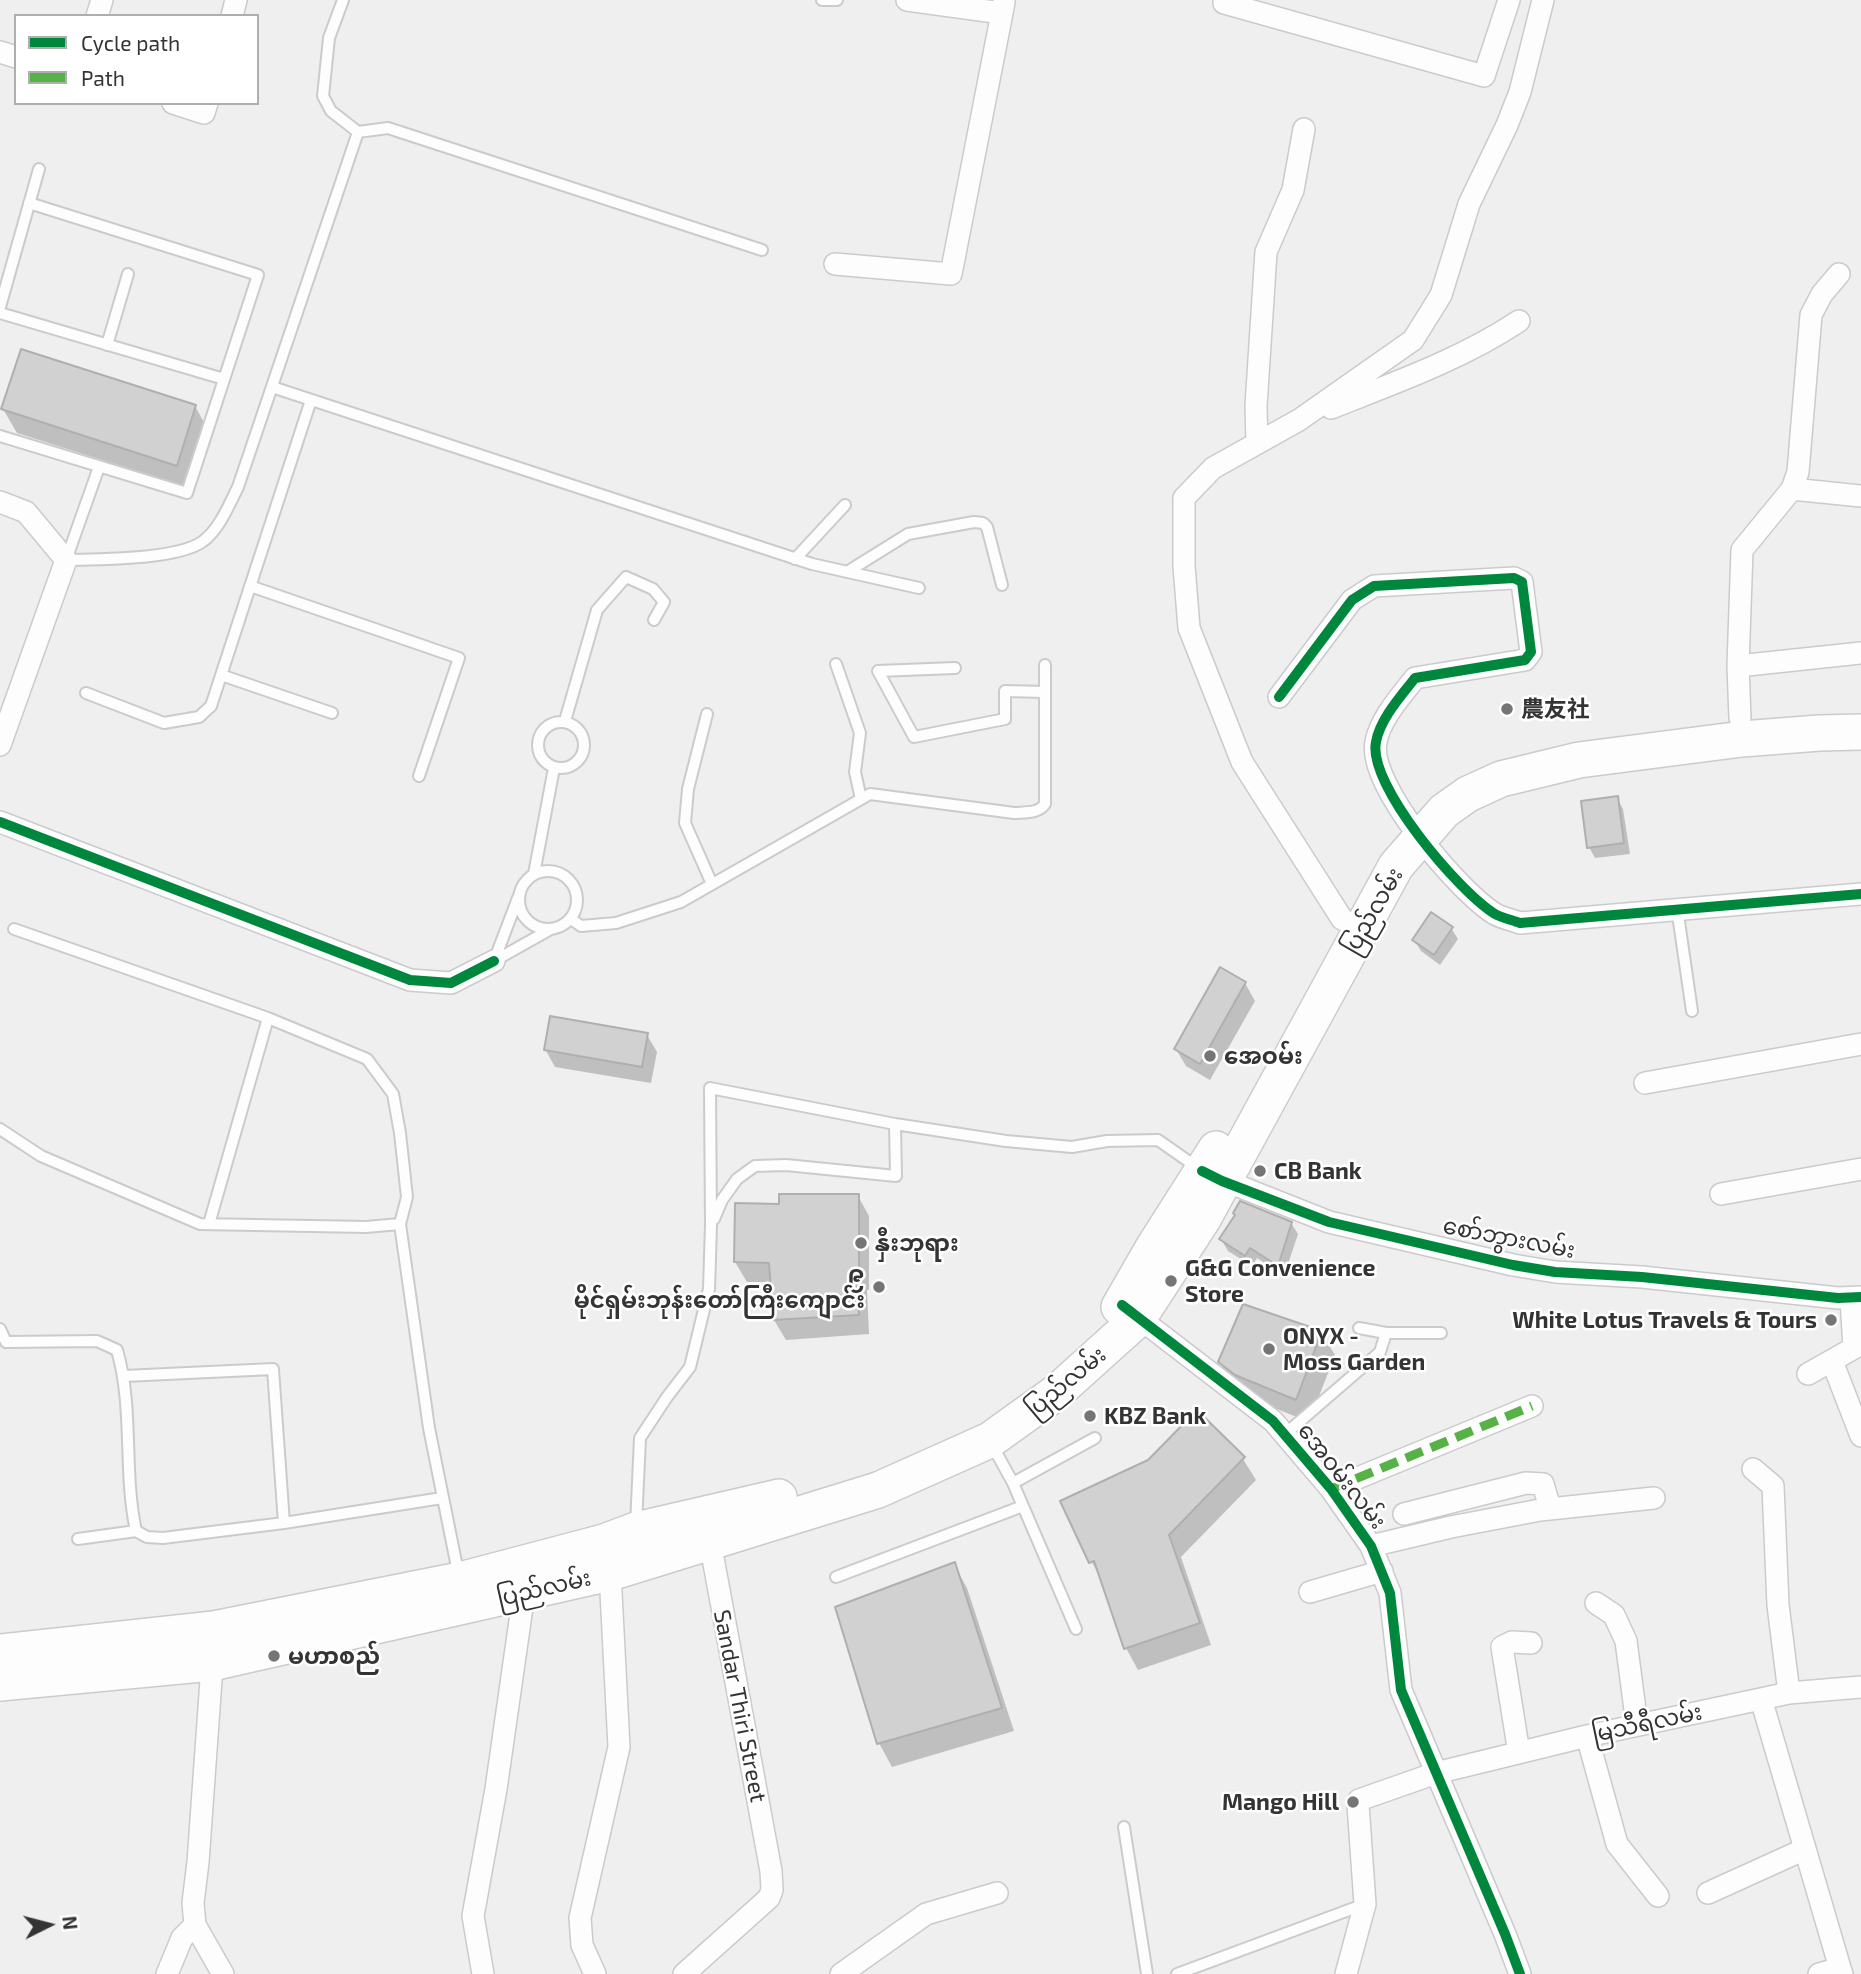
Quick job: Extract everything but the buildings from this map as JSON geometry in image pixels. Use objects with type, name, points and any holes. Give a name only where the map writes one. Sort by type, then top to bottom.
[{"type":"highway","name":"ပြည်လမ်း","points":[[1413,829],[1430,794],[1458,775],[1494,758],[1575,739],[1740,718],[1861,710]]},
{"type":"highway","name":"ပြည်လမ်း","points":[[0,1652],[213,1646],[460,1580],[610,1573],[878,1490],[990,1440],[1058,1392],[1130,1312],[1153,1248],[1212,1176],[1235,1119],[1351,924],[1379,854],[1468,794],[1502,779],[1579,760],[1742,739],[1861,732]]},
{"type":"highway","name":"ပြည်လမ်း","points":[[0,1684],[213,1646],[522,1578],[636,1530],[777,1497],[870,1470],[980,1422],[1130,1312]]},
{"type":"street","points":[[835,264],[951,274],[1003,6],[908,0]]},
{"type":"street","points":[[1224,3],[1484,76],[1509,0]]},
{"type":"street","points":[[1351,924],[1242,762],[1189,628],[1184,566],[1184,498],[1213,467],[1299,419],[1413,340],[1441,295],[1469,204],[1520,92],[1543,0]]},
{"type":"street","points":[[179,105],[204,113],[206,105]]},
{"type":"street","points":[[1257,443],[1256,406],[1266,252],[1293,190],[1304,129]]},
{"type":"street","points":[[1740,718],[1738,666],[1742,550],[1792,489],[1798,472],[1811,315],[1822,294],[1839,274]]},
{"type":"street","points":[[1299,419],[1403,380],[1499,334],[1519,321]]},
{"type":"street","points":[[1792,489],[1861,496]]},
{"type":"street","points":[[0,502],[26,512],[66,560],[0,745]]},
{"type":"street","points":[[1279,697],[1352,600],[1374,586],[1514,578],[1522,582],[1531,652],[1525,660],[1415,678],[1392,708],[1376,742],[1377,766],[1413,829],[1460,884],[1496,914],[1520,923],[1861,894]]},
{"type":"street","points":[[1738,666],[1861,653]]},
{"type":"street","points":[[0,822],[410,980],[451,983],[494,961]]},
{"type":"street","points":[[1644,1083],[1861,1044]]},
{"type":"street","points":[[1721,1194],[1861,1169]]},
{"type":"street","name":"စော်ဘွားလမ်း","points":[[1212,1176],[1329,1222],[1513,1265],[1555,1272],[1642,1277],[1856,1298]]},
{"type":"street","points":[[1808,1374],[1854,1348],[1856,1298]]},
{"type":"street","name":"အေဝမ်းလမ်း","points":[[1130,1312],[1273,1421],[1331,1489],[1371,1546],[1390,1593],[1401,1690],[1520,1974]]},
{"type":"street","points":[[1832,1361],[1861,1436]]},
{"type":"street","points":[[1331,1489],[1532,1406]]},
{"type":"street","points":[[1753,1469],[1773,1486],[1779,1605],[1789,1693]]},
{"type":"street","points":[[1404,1514],[1526,1483],[1543,1484],[1550,1508]]},
{"type":"street","points":[[1371,1546],[1550,1508],[1654,1498]]},
{"type":"street","name":"Sandar Thiri Street","points":[[684,1974],[769,1898],[772,1890],[771,1871],[710,1542]]},
{"type":"street","points":[[1310,1592],[1382,1571]]},
{"type":"street","points":[[594,1974],[582,1945],[580,1918],[619,1746],[610,1573]]},
{"type":"street","points":[[483,1974],[473,1916],[496,1789],[522,1578]]},
{"type":"street","points":[[1596,1603],[1614,1615],[1626,1642],[1637,1725]]},
{"type":"street","points":[[1519,1753],[1502,1647],[1512,1642],[1531,1643]]},
{"type":"street","points":[[213,1646],[193,1903],[195,1924],[223,1974]]},
{"type":"street","name":"မြသီရီလမ်း","points":[[1365,1904],[1358,1802],[1436,1773],[1587,1736],[1789,1693],[1861,1687]]},
{"type":"street","points":[[1761,1699],[1841,1971],[1819,1974]]},
{"type":"street","points":[[1587,1736],[1616,1844],[1658,1896]]},
{"type":"street","points":[[1708,1893],[1805,1849]]},
{"type":"street","points":[[841,1974],[926,1914],[997,1893]]},
{"type":"street","points":[[1346,1974],[1365,1904]]},
{"type":"street","points":[[167,1974],[182,1938],[195,1924]]},
{"type":"lane","points":[[344,0],[329,37],[323,96],[331,111],[358,132],[388,128],[762,250]]},
{"type":"lane","points":[[822,0],[836,0]]},
{"type":"lane","points":[[99,467],[66,560],[153,555],[192,547],[205,540],[226,513],[238,487],[358,132]]},
{"type":"lane","points":[[0,307],[39,169]]},
{"type":"lane","points":[[0,436],[187,493],[258,275],[29,203]]},
{"type":"lane","points":[[107,345],[128,274]]},
{"type":"lane","points":[[0,313],[224,379]]},
{"type":"lane","points":[[272,387],[795,559],[919,588]]},
{"type":"lane","points":[[86,693],[164,723],[199,717],[211,706],[311,400]]},
{"type":"lane","points":[[795,559],[845,505]]},
{"type":"lane","points":[[847,572],[908,534],[974,522],[983,523],[986,527],[1002,585]]},
{"type":"lane","points":[[565,721],[597,610],[626,577],[653,589],[664,603],[654,620]]},
{"type":"lane","points":[[250,586],[459,658],[419,776]]},
{"type":"lane","points":[[836,664],[860,733],[855,772],[861,799]]},
{"type":"lane","points":[[571,919],[581,926],[617,923],[681,902],[870,794],[1014,813],[1034,812],[1043,808],[1045,665]]},
{"type":"lane","points":[[955,668],[878,671],[914,737],[1005,719],[1005,691],[1045,692]]},
{"type":"lane","points":[[221,675],[332,713]]},
{"type":"lane","points":[[707,714],[688,789],[685,823],[712,884]]},
{"type":"lane","points":[[565,721],[581,732],[584,751],[573,766],[554,768],[540,757],[537,740],[548,725],[565,721]]},
{"type":"lane","points":[[534,874],[554,768]]},
{"type":"lane","points":[[545,870],[567,877],[578,897],[571,919],[494,961],[526,881],[545,870]]},
{"type":"lane","points":[[520,892],[522,914],[530,923],[551,929]]},
{"type":"lane","points":[[1677,908],[1692,1011]]},
{"type":"lane","points":[[14,929],[268,1018],[367,1059],[393,1094],[407,1197],[400,1224],[429,1428],[460,1580]]},
{"type":"lane","points":[[209,1224],[268,1018]]},
{"type":"lane","points":[[636,1530],[640,1438],[690,1367],[709,1289],[710,1088],[895,1124],[1006,1142],[1072,1147],[1107,1141],[1158,1140],[1212,1176]]},
{"type":"lane","points":[[711,1225],[722,1200],[737,1179],[755,1166],[786,1164],[896,1176],[895,1124]]},
{"type":"lane","points":[[0,1129],[41,1156],[200,1224],[366,1227],[400,1224]]},
{"type":"lane","points":[[1359,1328],[1386,1333],[1441,1333]]},
{"type":"lane","points":[[0,1330],[6,1342],[97,1341],[117,1350],[124,1376],[130,1506],[136,1531]]},
{"type":"lane","points":[[1284,1435],[1380,1352],[1386,1333]]},
{"type":"lane","points":[[124,1376],[273,1369],[284,1523]]},
{"type":"lane","points":[[1013,1483],[1095,1438]]},
{"type":"lane","points":[[990,1440],[1013,1483],[1076,1629]]},
{"type":"lane","points":[[78,1539],[136,1531],[147,1537],[163,1538],[284,1523],[442,1498]]},
{"type":"lane","points":[[836,1577],[1023,1506]]},
{"type":"lane","points":[[1124,1827],[1147,1974]]},
{"type":"lane","points":[[1177,1974],[1365,1904]]},
{"type":"marked path","points":[[1331,1489],[1532,1406]]},
{"type":"cycle path","points":[[1279,697],[1352,600],[1374,586],[1514,578],[1522,582],[1531,652],[1525,660],[1415,678],[1386,716],[1376,742],[1377,761],[1400,809],[1439,861],[1479,902],[1495,914],[1520,923],[1861,894]]},
{"type":"cycle path","points":[[0,822],[410,980],[451,983],[494,961]]},
{"type":"cycle path","points":[[1202,1171],[1329,1222],[1513,1265],[1555,1272],[1642,1277],[1838,1298],[1861,1297]]},
{"type":"cycle path","points":[[1122,1305],[1273,1421],[1331,1489],[1371,1546],[1390,1593],[1401,1690],[1520,1974]]},
{"type":"place","name":"農友社","points":[[1507,709]]},
{"type":"place","name":"အေဝမ်း","points":[[1210,1056]]},
{"type":"place","name":"CB Bank","points":[[1260,1171]]},
{"type":"place","name":"နှီးဘုရား","points":[[861,1243]]},
{"type":"place","name":"G&G Convenience Store","points":[[1171,1281]]},
{"type":"place","name":"၉ မိုင်ရှမ်းဘုန်းတော်ကြီးကျောင်း","points":[[879,1287]]},
{"type":"place","name":"White Lotus Travels & Tours","points":[[1831,1320]]},
{"type":"place","name":"ONYX - Moss Garden","points":[[1269,1349]]},
{"type":"place","name":"KBZ Bank","points":[[1090,1416]]},
{"type":"place","name":"မဟာစည်","points":[[274,1656]]},
{"type":"place","name":"Mango Hill","points":[[1353,1802]]}]
